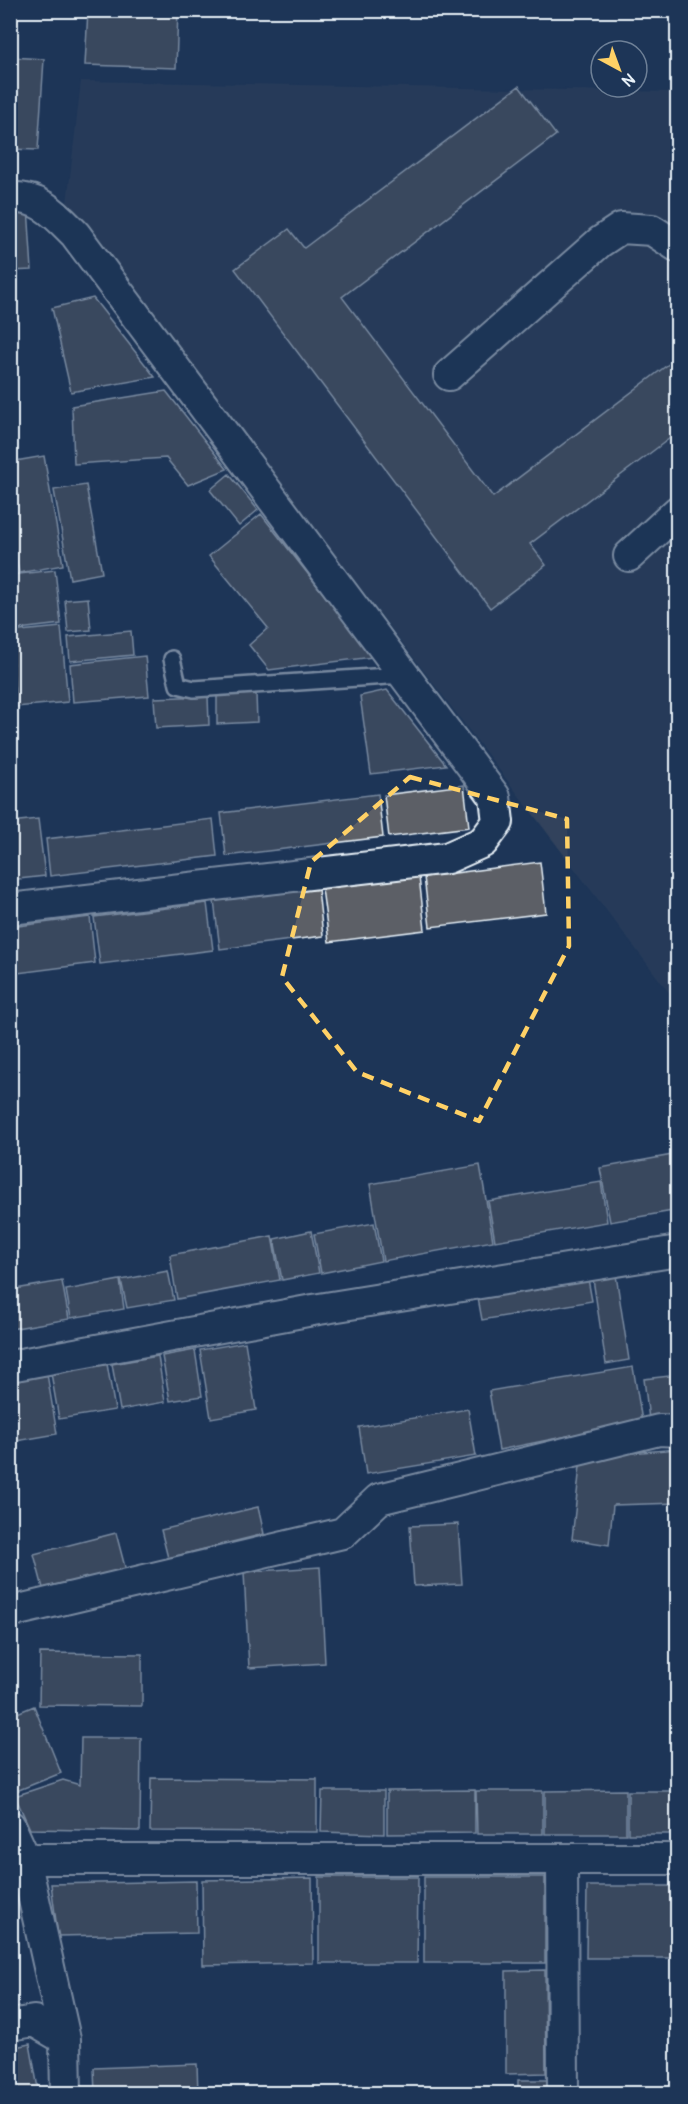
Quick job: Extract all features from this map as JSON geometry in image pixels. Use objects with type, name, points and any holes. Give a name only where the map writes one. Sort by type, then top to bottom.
[{"type":"street","points":[[10,198],[21,197],[48,208],[75,234],[495,797],[498,822],[483,842],[447,858],[10,909]]},
{"type":"street","points":[[448,375],[600,242],[621,228],[652,230],[678,247]]},
{"type":"street","points":[[629,556],[678,511]]},
{"type":"street","points":[[10,1366],[313,1310],[678,1251]]},
{"type":"street","points":[[10,1612],[343,1533],[379,1498],[659,1430],[678,1431]]},
{"type":"street","points":[[10,1826],[25,1859],[65,2039],[66,2094]]},
{"type":"street","points":[[25,1859],[678,1859]]},
{"type":"street","points":[[562,1859],[563,2094]]},
{"type":"street","points":[[10,2025],[34,2021],[65,2039]]},
{"type":"lane","points":[[172,659],[178,685],[194,688],[403,675]]},
{"type":"highlighted area","points":[[410,777],[567,819],[569,946],[479,1121],[357,1072],[282,977],[311,862]]},
{"type":"shaded area","points":[[81,81],[589,90],[589,99],[649,99],[649,91],[677,92],[677,1003],[67,203]]},
{"type":"building","points":[[88,10],[178,10],[176,68],[85,65]]},
{"type":"building","points":[[10,57],[44,59],[38,150],[10,149]]},
{"type":"building","points":[[519,86],[556,135],[342,297],[493,497],[678,357],[678,432],[530,544],[546,565],[490,608],[235,269],[289,229],[304,248]]},
{"type":"building","points":[[28,207],[32,270],[10,271],[10,208]]},
{"type":"building","points":[[93,298],[155,377],[71,392],[52,308]]},
{"type":"building","points":[[166,391],[227,469],[188,485],[166,458],[74,464],[72,406]]},
{"type":"building","points":[[44,456],[63,565],[19,573],[10,523],[10,462]]},
{"type":"building","points":[[229,474],[258,510],[239,526],[210,490]]},
{"type":"building","points":[[86,485],[102,573],[70,579],[54,490]]},
{"type":"building","points":[[261,514],[373,657],[269,670],[249,645],[268,628],[209,556]]},
{"type":"building","points":[[55,570],[61,624],[10,630],[10,575]]},
{"type":"building","points":[[88,598],[91,630],[68,632],[65,600]]},
{"type":"building","points":[[61,627],[68,702],[16,707],[10,632]]},
{"type":"building","points":[[131,631],[133,655],[70,661],[68,637]]},
{"type":"building","points":[[145,656],[149,696],[73,702],[70,664]]},
{"type":"building","points":[[387,690],[446,765],[371,774],[360,696]]},
{"type":"building","points":[[256,694],[257,722],[217,724],[217,695]]},
{"type":"building","points":[[208,696],[209,725],[156,728],[154,698]]},
{"type":"building","points":[[464,785],[469,827],[389,837],[384,795]]},
{"type":"building","points":[[378,794],[383,837],[226,856],[221,813]]},
{"type":"building","points":[[38,819],[45,876],[10,880],[10,822]]},
{"type":"building","points":[[213,819],[217,856],[50,876],[46,839]]},
{"type":"building","points":[[540,862],[546,913],[430,927],[424,877]]},
{"type":"building","points":[[419,877],[425,930],[329,942],[322,888]]},
{"type":"building","points":[[318,889],[323,936],[220,949],[214,901]]},
{"type":"building","points":[[207,903],[213,950],[100,964],[94,917]]},
{"type":"building","points":[[90,917],[95,963],[10,974],[10,927]]},
{"type":"building","points":[[678,1154],[678,1210],[610,1222],[600,1168]]},
{"type":"building","points":[[480,1165],[493,1241],[383,1261],[370,1184]]},
{"type":"building","points":[[601,1182],[607,1222],[495,1241],[488,1201]]},
{"type":"building","points":[[374,1223],[381,1261],[321,1273],[314,1234]]},
{"type":"building","points":[[311,1231],[319,1273],[282,1280],[274,1239]]},
{"type":"building","points":[[272,1236],[280,1280],[177,1299],[170,1255]]},
{"type":"building","points":[[168,1271],[174,1300],[127,1308],[121,1280]]},
{"type":"building","points":[[616,1275],[629,1360],[606,1364],[593,1279]]},
{"type":"building","points":[[588,1279],[592,1301],[482,1320],[478,1298]]},
{"type":"building","points":[[120,1280],[124,1309],[71,1318],[66,1290]]},
{"type":"building","points":[[62,1281],[69,1319],[10,1329],[10,1290]]},
{"type":"building","points":[[245,1342],[256,1410],[211,1418],[200,1350]]},
{"type":"building","points":[[195,1350],[202,1396],[170,1401],[162,1356]]},
{"type":"building","points":[[158,1356],[165,1402],[120,1410],[112,1364]]},
{"type":"building","points":[[107,1364],[115,1410],[59,1419],[51,1373]]},
{"type":"building","points":[[633,1367],[642,1421],[499,1450],[489,1391]]},
{"type":"building","points":[[47,1374],[57,1434],[10,1442],[10,1380]]},
{"type":"building","points":[[678,1375],[678,1416],[649,1419],[644,1379]]},
{"type":"building","points":[[468,1409],[476,1456],[366,1474],[359,1427]]},
{"type":"building","points":[[678,1449],[678,1503],[613,1505],[609,1545],[572,1539],[581,1457]]},
{"type":"building","points":[[258,1507],[264,1534],[168,1558],[161,1530]]},
{"type":"building","points":[[458,1524],[462,1584],[414,1586],[410,1526]]},
{"type":"building","points":[[116,1533],[126,1571],[44,1592],[34,1554]]},
{"type":"building","points":[[320,1567],[325,1663],[249,1668],[244,1572]]},
{"type":"building","points":[[40,1653],[142,1654],[142,1706],[39,1705]]},
{"type":"building","points":[[34,1706],[61,1773],[14,1792],[10,1783],[10,1716]]},
{"type":"building","points":[[81,1738],[141,1738],[140,1831],[30,1829],[15,1796],[63,1780],[80,1785]]},
{"type":"building","points":[[151,1778],[317,1779],[317,1832],[150,1831]]},
{"type":"building","points":[[475,1790],[475,1833],[387,1834],[387,1791]]},
{"type":"building","points":[[626,1790],[626,1834],[545,1834],[545,1791]]},
{"type":"building","points":[[322,1791],[384,1791],[384,1834],[321,1832]]},
{"type":"building","points":[[476,1791],[543,1791],[543,1834],[477,1834]]},
{"type":"building","points":[[628,1791],[678,1791],[678,1834],[628,1834]]},
{"type":"building","points":[[319,1877],[418,1877],[417,1963],[319,1963]]},
{"type":"building","points":[[424,1877],[545,1877],[545,1963],[424,1963]]},
{"type":"building","points":[[312,1878],[313,1963],[203,1965],[202,1880]]},
{"type":"building","points":[[196,1881],[197,1933],[58,1936],[51,1884]]},
{"type":"building","points":[[587,1886],[678,1886],[678,1958],[586,1958]]},
{"type":"building","points":[[545,1970],[546,2073],[506,2074],[506,1971]]},
{"type":"building","points":[[30,2044],[39,2094],[10,2094],[10,2048]]},
{"type":"building","points":[[197,2064],[198,2094],[95,2094],[94,2068]]},
{"type":"building","points":[[518,2080],[547,2080],[546,2094],[518,2094]]}]
